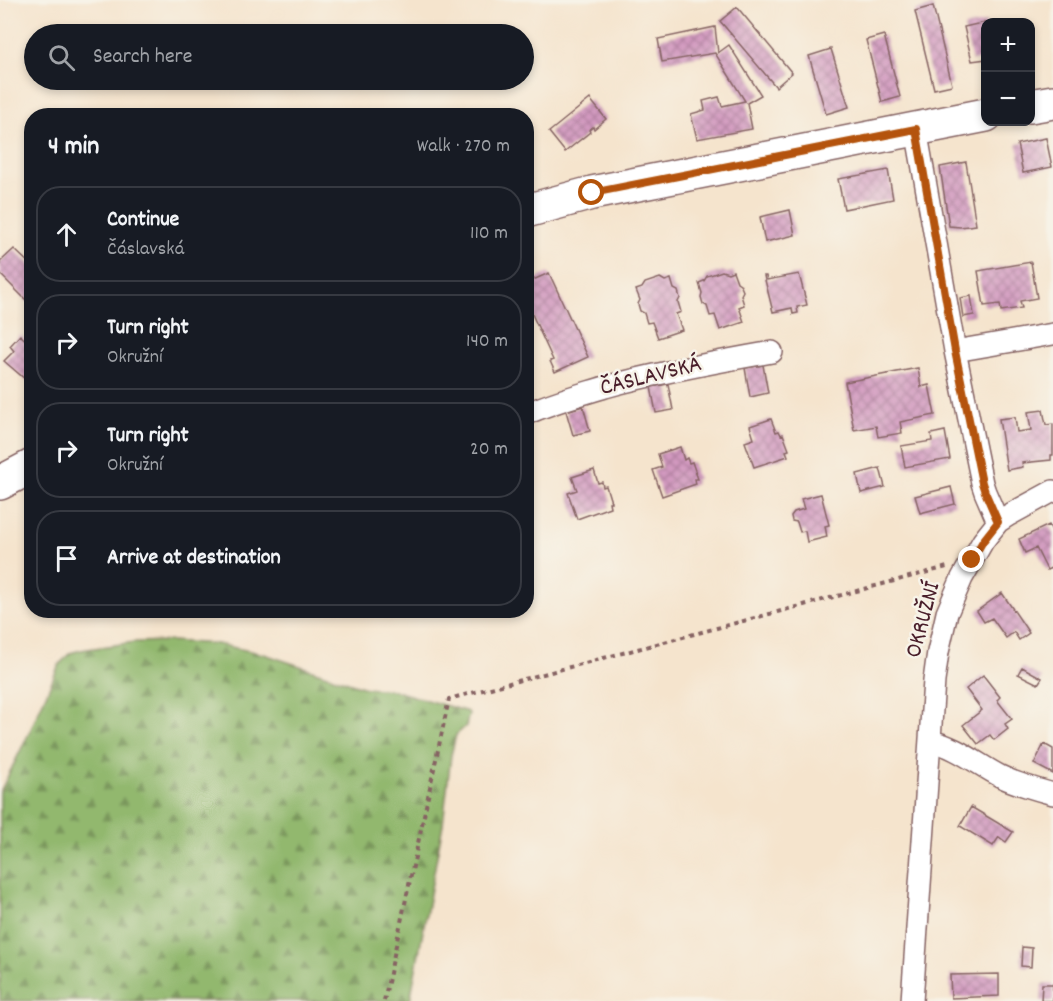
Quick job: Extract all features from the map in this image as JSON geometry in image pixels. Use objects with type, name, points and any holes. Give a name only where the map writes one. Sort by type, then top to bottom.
[{"type":"main road","points":[[1035,105],[1053,102]]},
{"type":"main road","points":[[534,209],[592,193],[981,116]]},
{"type":"main road","points":[[0,483],[24,470]]},
{"type":"street","points":[[916,129],[955,351],[985,492],[998,522],[1053,492]]},
{"type":"street","points":[[955,351],[1053,334]]},
{"type":"street","name":"ČÁSLAVSKÁ","points":[[534,406],[685,367],[772,351]]},
{"type":"street","name":"OKRUŽNÍ","points":[[912,1001],[934,681],[945,622],[954,595],[983,541],[998,522]]},
{"type":"street","points":[[930,741],[951,747],[1013,782],[1053,794]]},
{"type":"path","points":[[384,1001],[449,699],[972,560]]},
{"type":"green space","points":[[171,641],[217,644],[264,654],[366,688],[392,690],[469,713],[466,726],[456,735],[451,755],[443,824],[410,1001],[0,1001],[0,792],[59,665],[70,653],[81,650],[135,642]]},
{"type":"building","points":[[933,6],[952,85],[934,89],[915,11]]},
{"type":"building","points":[[737,7],[792,73],[776,87],[720,21]]},
{"type":"building","points":[[981,23],[981,60],[972,61],[964,27]]},
{"type":"building","points":[[715,27],[718,53],[729,45],[761,95],[747,103],[752,129],[697,139],[691,114],[705,110],[703,101],[719,97],[722,106],[745,101],[715,53],[662,62],[658,39]]},
{"type":"building","points":[[884,35],[900,97],[882,102],[866,40]]},
{"type":"building","points":[[831,49],[849,107],[826,114],[809,56]]},
{"type":"building","points":[[590,99],[606,119],[594,129],[593,127],[589,130],[590,132],[565,152],[549,132]]},
{"type":"building","points":[[1046,138],[1052,167],[1023,173],[1017,144]]},
{"type":"building","points":[[966,162],[976,225],[949,226],[940,167]]},
{"type":"building","points":[[888,170],[893,199],[844,209],[838,179]]},
{"type":"building","points":[[790,210],[795,235],[765,242],[760,217]]},
{"type":"building","points":[[14,249],[24,258],[24,298],[0,274],[0,262]]},
{"type":"building","points":[[1031,262],[1037,298],[1020,301],[1022,308],[1001,311],[1000,304],[984,306],[978,271]]},
{"type":"building","points":[[722,271],[728,273],[733,271],[740,284],[744,305],[739,307],[744,322],[720,330],[715,315],[710,316],[707,306],[703,304],[699,283],[707,276]]},
{"type":"building","points":[[549,273],[588,357],[555,372],[550,361],[553,360],[534,318],[534,280]]},
{"type":"building","points":[[799,274],[807,305],[797,307],[798,313],[793,314],[792,308],[773,312],[764,276],[767,280]]},
{"type":"building","points":[[660,278],[665,281],[671,279],[674,289],[678,291],[681,312],[676,314],[682,330],[658,338],[652,322],[647,323],[644,313],[640,311],[638,304],[640,300],[636,290],[642,288],[645,283]]},
{"type":"building","points":[[971,296],[974,315],[963,317],[960,298]]},
{"type":"building","points":[[20,335],[24,339],[24,378],[4,361],[14,351],[10,346]]},
{"type":"building","points":[[763,365],[768,393],[750,397],[745,368]]},
{"type":"building","points":[[918,368],[921,387],[929,385],[935,415],[900,422],[902,433],[878,437],[876,426],[854,430],[845,382]]},
{"type":"building","points":[[668,384],[673,410],[656,413],[651,387]]},
{"type":"building","points":[[583,406],[590,431],[573,435],[566,411]]},
{"type":"building","points":[[1043,410],[1046,425],[1053,424],[1051,460],[1022,463],[1023,467],[1007,470],[999,419],[1015,417],[1017,432],[1031,430],[1028,412]]},
{"type":"building","points":[[771,419],[776,432],[783,434],[789,450],[786,451],[788,456],[754,467],[745,442],[754,439],[750,426]]},
{"type":"building","points":[[945,431],[950,459],[905,467],[901,446],[932,441],[931,434]]},
{"type":"building","points":[[680,447],[684,460],[687,458],[689,463],[692,462],[698,479],[695,479],[696,484],[662,496],[653,470],[662,467],[658,454]]},
{"type":"building","points":[[880,468],[885,487],[861,493],[857,474]]},
{"type":"building","points":[[594,470],[598,483],[602,482],[603,487],[606,486],[611,502],[609,502],[610,507],[577,519],[568,493],[577,490],[572,477]]},
{"type":"building","points":[[951,487],[955,504],[920,513],[915,496]]},
{"type":"building","points":[[821,494],[829,525],[825,526],[827,537],[807,542],[805,531],[800,532],[797,522],[792,521],[791,516],[794,512],[804,509],[801,499]]},
{"type":"building","points":[[1049,525],[1053,533],[1053,567],[1047,570],[1036,548],[1025,553],[1019,539]]},
{"type":"building","points":[[1002,593],[1029,633],[1019,640],[1014,632],[1006,638],[992,618],[984,622],[977,611]]},
{"type":"building","points":[[1022,667],[1042,678],[1038,684],[1018,674]]},
{"type":"building","points":[[983,675],[1000,697],[997,700],[1012,719],[1005,724],[1008,729],[994,740],[990,735],[978,744],[963,725],[982,710],[966,689]]},
{"type":"building","points":[[1044,744],[1053,749],[1053,774],[1034,764]]},
{"type":"building","points":[[971,807],[1013,832],[1006,842],[999,837],[993,846],[960,826]]},
{"type":"building","points":[[1022,947],[1032,948],[1031,967],[1021,966]]},
{"type":"building","points":[[999,974],[999,996],[951,998],[950,975]]},
{"type":"building","points":[[1042,984],[1053,984],[1053,1001],[1041,1001]]},
{"type":"route","points":[[592,193],[916,129],[955,351],[982,483],[998,522],[972,560]]}]
